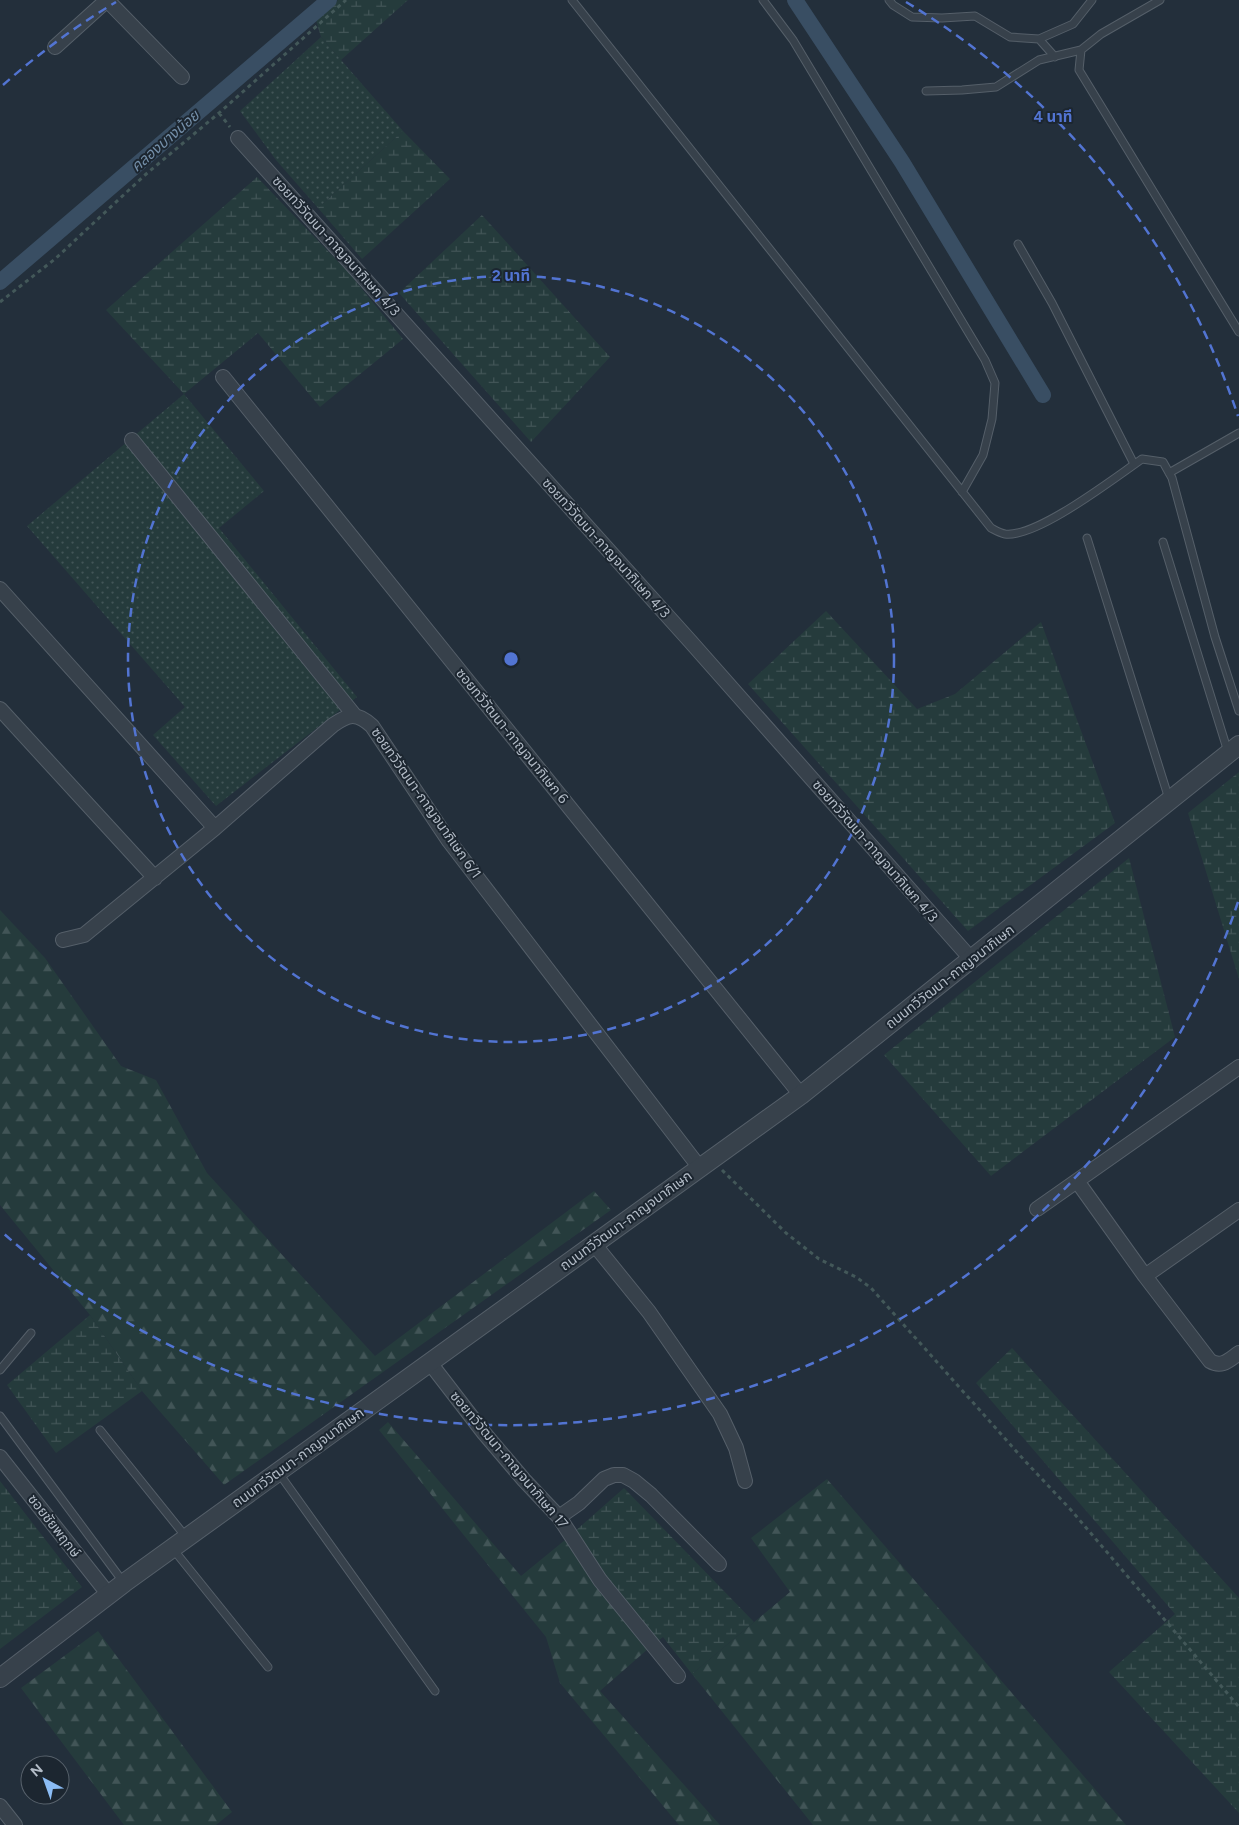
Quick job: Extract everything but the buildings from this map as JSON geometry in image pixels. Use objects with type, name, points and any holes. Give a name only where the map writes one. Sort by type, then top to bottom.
[{"type":"street","points":[[55,47],[107,0],[182,77]]},
{"type":"street","name":"ซอยทวีวัฒนา-กาญจนาภิเษก 4/3","points":[[238,138],[677,626],[972,960]]},
{"type":"street","name":"ซอยทวีวัฒนา-กาญจนาภิเษก 6","points":[[223,376],[800,1095]]},
{"type":"street","name":"ซอยทวีวัฒนา-กาญจนาภิเษก 6/1","points":[[132,440],[355,716],[360,717],[372,726],[449,841],[705,1164]]},
{"type":"street","points":[[0,589],[215,828]]},
{"type":"street","points":[[0,708],[155,878]]},
{"type":"street","points":[[63,940],[84,935],[215,828],[333,725],[343,718],[355,716]]},
{"type":"street","name":"ถนนทวีวัฒนา-กาญจนาภิเษก","points":[[0,1678],[173,1548],[800,1095],[1234,750]]},
{"type":"street","points":[[1037,1209],[1239,1067]]},
{"type":"street","points":[[1077,1181],[1144,1276],[1210,1361],[1222,1364],[1239,1354]]},
{"type":"street","points":[[1144,1276],[1239,1210]]},
{"type":"street","points":[[594,1244],[649,1312],[720,1414],[736,1448],[745,1481]]},
{"type":"street","name":"ซอยทวีวัฒนา-กาญจนาภิเษก 17","points":[[430,1362],[484,1433],[559,1517],[600,1580],[678,1676]]},
{"type":"street","name":"ซอยชัยพฤกษ์","points":[[0,1457],[109,1595]]},
{"type":"street","points":[[559,1517],[579,1503],[604,1479],[614,1475],[622,1475],[634,1481],[651,1495],[719,1564]]},
{"type":"street","points":[[0,1806],[15,1825]]},
{"type":"lane","points":[[572,0],[990,528],[1004,534],[1019,532],[1048,521],[1142,459],[1163,462],[1172,478],[1215,637],[1239,711]]},
{"type":"lane","points":[[764,0],[793,40],[985,360],[995,383],[992,419],[984,455],[962,492]]},
{"type":"lane","points":[[889,0],[893,5],[912,17],[975,16],[1010,36],[1039,39],[1073,24],[1092,0]]},
{"type":"lane","points":[[926,91],[962,90],[996,86],[1039,60],[1081,50],[1101,34],[1160,0]]},
{"type":"lane","points":[[1039,39],[1055,56]]},
{"type":"lane","points":[[1081,50],[1079,70],[1239,332]]},
{"type":"lane","points":[[1018,244],[1052,303],[1134,464]]},
{"type":"lane","points":[[1169,473],[1239,433]]},
{"type":"lane","points":[[1088,538],[1169,802]]},
{"type":"lane","points":[[1162,542],[1234,750]]},
{"type":"lane","points":[[0,1370],[31,1333]]},
{"type":"lane","points":[[0,1416],[124,1584]]},
{"type":"lane","points":[[100,1430],[187,1538]]},
{"type":"lane","points":[[278,1472],[435,1691]]},
{"type":"lane","points":[[173,1548],[268,1667]]},
{"type":"path","points":[[0,302],[55,259],[145,175],[219,113],[346,0]]},
{"type":"path","points":[[705,1164],[786,1233],[820,1259],[856,1277],[872,1288],[1025,1461],[1071,1510],[1239,1707]]},
{"type":"green space","points":[[338,0],[408,0],[341,60],[321,37],[316,20]]},
{"type":"green space","points":[[321,37],[403,131],[318,208],[276,160],[240,111]]},
{"type":"green space","points":[[403,131],[450,179],[362,259],[318,208]]},
{"type":"green space","points":[[257,177],[348,272],[403,339],[320,407],[258,333],[184,394],[106,310]]},
{"type":"green space","points":[[482,215],[610,357],[531,442],[399,293]]},
{"type":"green space","points":[[184,394],[264,491],[219,528],[357,697],[216,806],[153,735],[185,707],[27,526]]},
{"type":"green space","points":[[826,611],[917,709],[955,694],[1041,622],[1115,823],[968,931],[748,684]]},
{"type":"green space","points":[[1239,772],[1239,979],[1188,813]]},
{"type":"green space","points":[[1129,858],[1175,1037],[991,1176],[884,1055]]},
{"type":"green space","points":[[0,910],[45,958],[121,1066],[156,1080],[207,1173],[375,1356],[594,1191],[611,1210],[224,1485],[142,1391],[90,1315],[0,1205]]},
{"type":"green space","points":[[90,1315],[142,1391],[56,1453],[7,1385]]},
{"type":"green space","points":[[1012,1348],[1239,1598],[1239,1813],[1109,1672],[1175,1614],[976,1383]]},
{"type":"green space","points":[[388,1422],[521,1576],[565,1540],[649,1648],[600,1691],[720,1825],[679,1825],[560,1683],[546,1637],[379,1430]]},
{"type":"green space","points":[[827,1479],[1126,1825],[813,1825],[692,1674],[790,1592],[751,1538]]},
{"type":"green space","points":[[0,1481],[82,1587],[0,1649]]},
{"type":"green space","points":[[624,1488],[754,1622],[692,1674],[663,1637],[649,1648],[565,1540]]},
{"type":"green space","points":[[98,1631],[232,1812],[216,1825],[124,1825],[21,1688]]},
{"type":"waterway","name":"คลองบางน้อย","points":[[0,282],[329,0]]},
{"type":"waterway","points":[[795,0],[902,162],[1043,395]]}]
